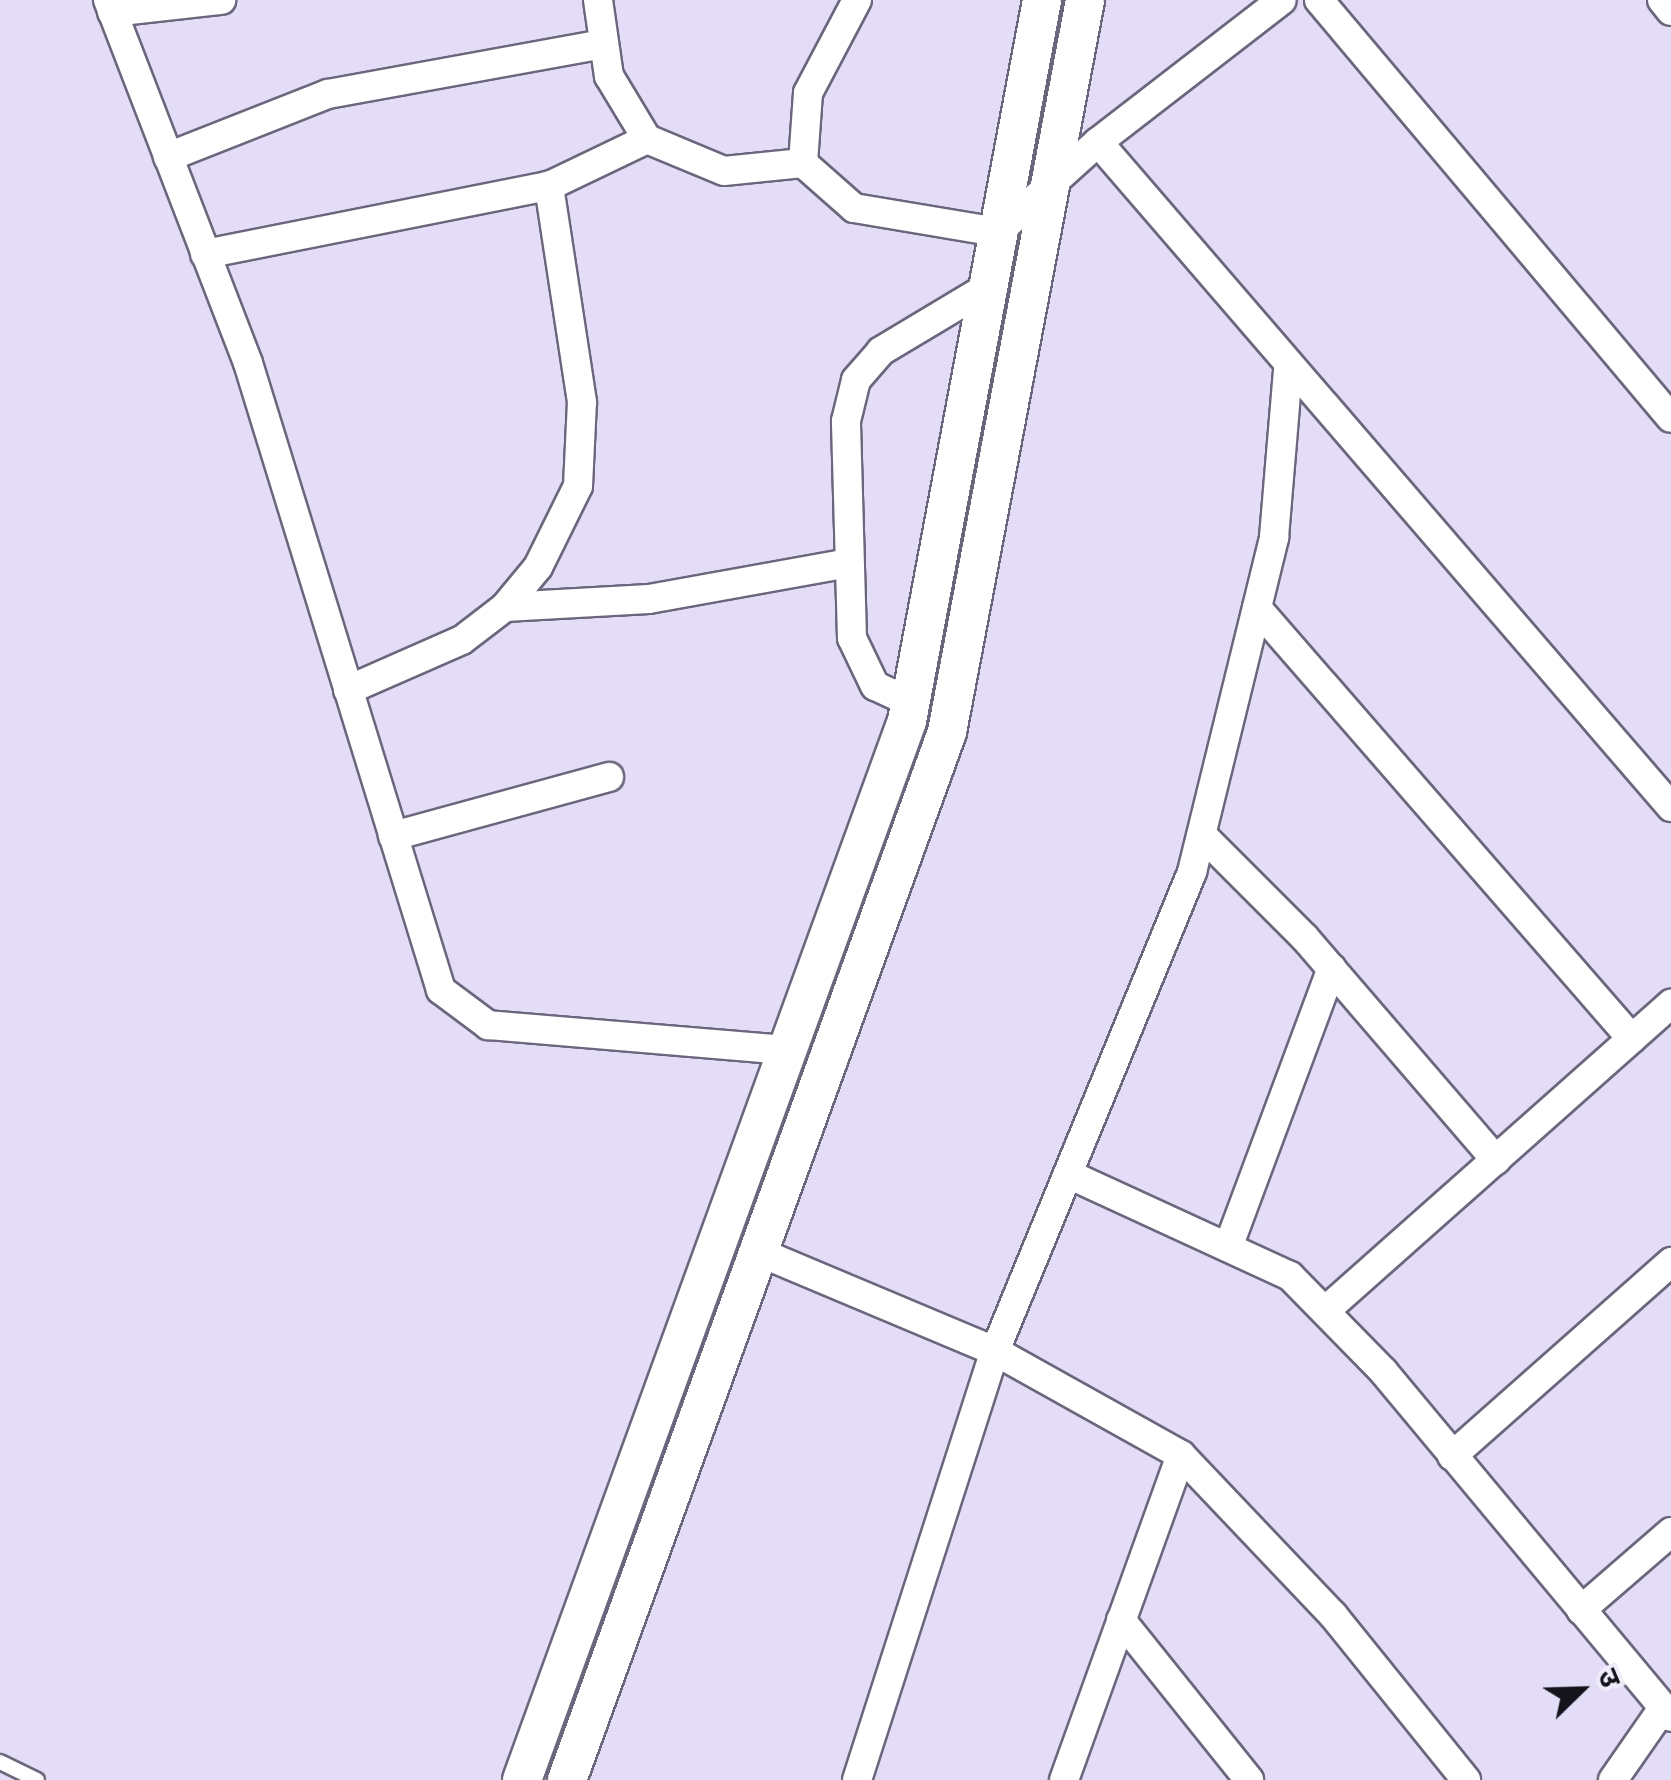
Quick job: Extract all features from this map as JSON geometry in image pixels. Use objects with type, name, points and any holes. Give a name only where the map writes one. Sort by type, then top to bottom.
[{"type":"main road","points":[[522,1780],[910,702],[1042,0]]},
{"type":"main road","points":[[567,1780],[948,732],[1085,0]]},
{"type":"street","points":[[221,0],[110,6],[205,254],[348,690],[441,990],[468,1018],[787,1050]]},
{"type":"street","points":[[598,0],[602,44],[617,96],[647,139],[724,171],[803,163],[854,208],[998,232],[1049,194],[1098,142],[1282,0]]},
{"type":"street","points":[[803,163],[808,93],[857,0]]},
{"type":"street","points":[[1318,0],[1671,418]]},
{"type":"street","points":[[1662,0],[1671,11]]},
{"type":"street","points":[[168,157],[328,94],[602,44]]},
{"type":"street","points":[[205,254],[549,186],[647,139]]},
{"type":"street","points":[[1098,142],[1288,369],[1671,806]]},
{"type":"street","points":[[348,690],[462,640],[504,607],[538,567],[578,486],[582,402],[549,186]]},
{"type":"street","points":[[910,702],[865,673],[846,609],[846,421],[856,380],[881,351],[988,287]]},
{"type":"street","points":[[857,1780],[994,1350],[1202,834],[1258,608],[1288,369]]},
{"type":"street","points":[[504,607],[649,599],[849,563]]},
{"type":"street","points":[[1258,608],[1632,1038]]},
{"type":"street","points":[[393,836],[609,777]]},
{"type":"street","points":[[1202,834],[1332,968],[1496,1160]]},
{"type":"street","points":[[1230,1242],[1332,968]]},
{"type":"street","points":[[1325,1311],[1671,1004]]},
{"type":"street","points":[[1068,1174],[1230,1242],[1290,1276],[1325,1311],[1667,1712],[1613,1780]]},
{"type":"street","points":[[759,1252],[994,1350],[1181,1455],[1334,1615],[1466,1780]]},
{"type":"street","points":[[1452,1456],[1671,1262]]},
{"type":"street","points":[[1064,1780],[1181,1455]]},
{"type":"street","points":[[1581,1610],[1671,1532]]},
{"type":"street","points":[[1120,1620],[1250,1780]]},
{"type":"lane","points":[[0,1762],[37,1780]]}]
